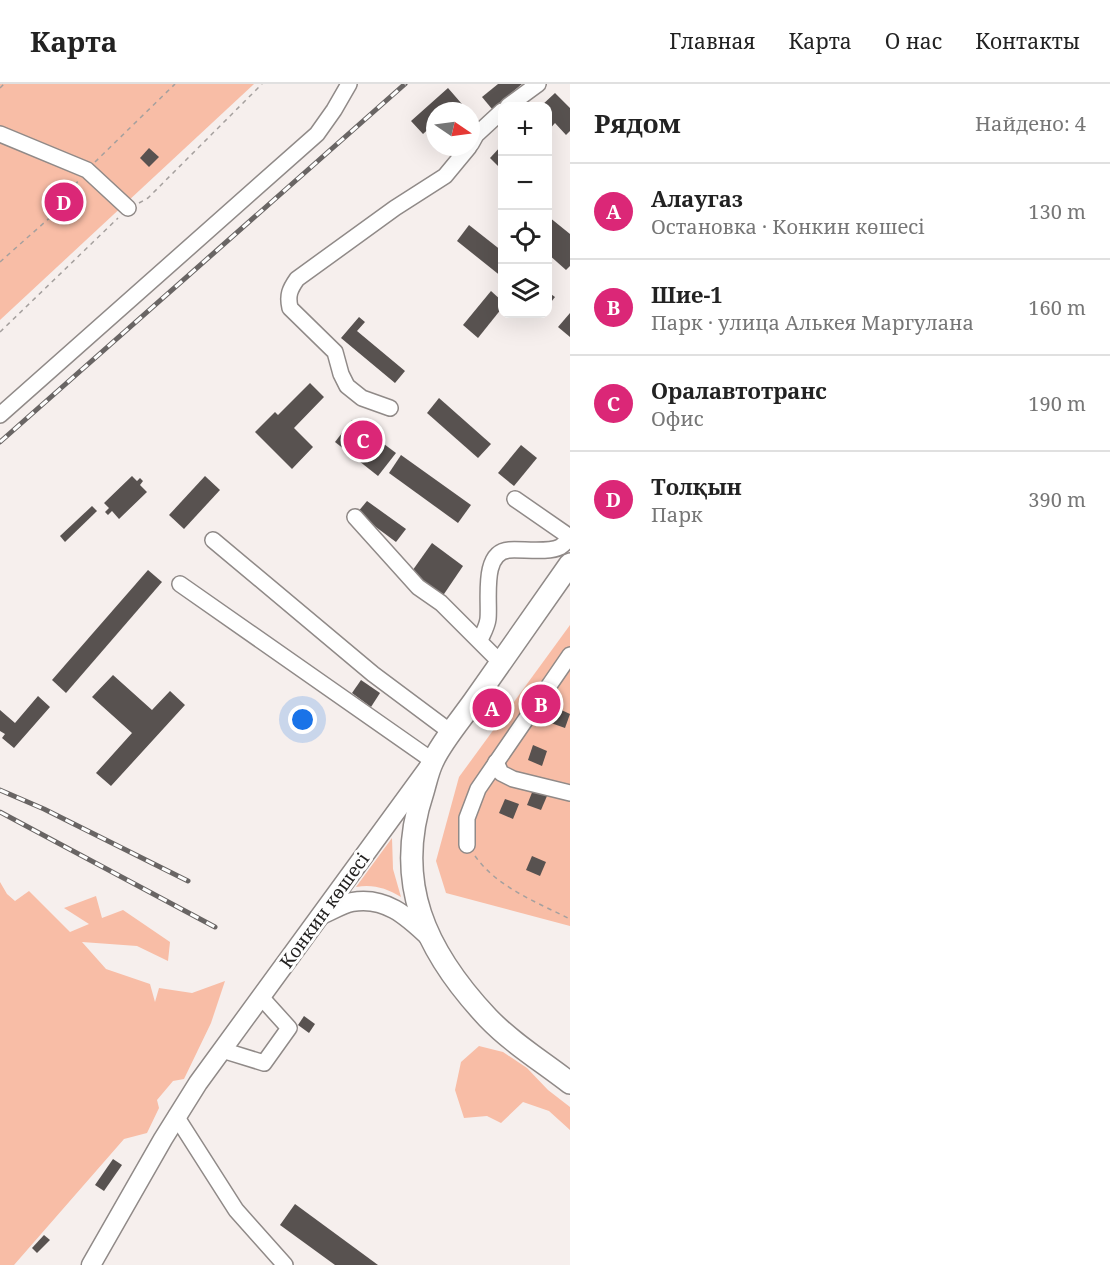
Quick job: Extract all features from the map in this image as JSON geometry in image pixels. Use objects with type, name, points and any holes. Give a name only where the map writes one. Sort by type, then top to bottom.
[{"type":"highway","name":"Конкин көшесі","points":[[433,761],[570,564]]},
{"type":"highway","points":[[433,761],[417,810],[411,864],[412,885],[430,939],[458,981],[489,1018],[514,1041],[570,1083]]},
{"type":"main road","name":"Конкин көшесі","points":[[91,1265],[176,1116],[433,761]]},
{"type":"main road","points":[[320,916],[350,902],[372,901],[391,906],[406,915],[430,939]]},
{"type":"street","points":[[0,415],[317,134],[349,84]]},
{"type":"street","points":[[513,102],[538,84]]},
{"type":"street","points":[[480,131],[498,115]]},
{"type":"street","points":[[0,134],[87,170],[128,207]]},
{"type":"street","points":[[390,408],[362,398],[348,386],[341,374],[335,352],[290,308],[288,298],[290,288],[297,279],[395,208],[446,176],[461,156]]},
{"type":"street","points":[[480,640],[486,630],[487,588],[491,569],[497,556],[506,550],[560,547],[570,537],[515,499]]},
{"type":"street","points":[[355,517],[418,587],[441,603],[501,663]]},
{"type":"street","points":[[213,540],[373,674],[452,733]]},
{"type":"street","points":[[180,584],[433,761]]},
{"type":"street","points":[[467,845],[467,818],[478,789],[570,655]]},
{"type":"street","points":[[496,762],[501,773],[570,793]]},
{"type":"street","points":[[222,1050],[264,1063],[289,1028],[261,997]]},
{"type":"street","points":[[176,1116],[236,1210],[285,1265]]},
{"type":"path","points":[[0,87],[4,84]]},
{"type":"path","points":[[467,845],[483,866],[512,890],[570,919]]},
{"type":"shaded area","points":[[0,84],[254,84],[0,320]]},
{"type":"shaded area","points":[[570,625],[570,926],[446,893],[436,861],[459,777]]},
{"type":"shaded area","points":[[392,838],[393,869],[401,897],[379,888],[356,887]]},
{"type":"shaded area","points":[[0,882],[7,894],[15,901],[29,891],[70,932],[89,924],[64,908],[96,896],[102,918],[123,910],[170,942],[168,961],[137,946],[82,942],[106,969],[150,984],[155,1002],[159,988],[192,993],[225,981],[211,1023],[184,1079],[173,1081],[157,1100],[159,1108],[147,1133],[124,1139],[14,1265],[0,1265]]},
{"type":"shaded area","points":[[479,1046],[503,1052],[527,1068],[548,1090],[570,1107],[570,1130],[549,1111],[523,1102],[501,1123],[487,1116],[464,1118],[455,1090],[461,1062]]},
{"type":"building","points":[[498,84],[522,84],[492,109],[482,97]]},
{"type":"building","points":[[448,88],[460,102],[432,102]]},
{"type":"building","points":[[555,93],[570,108],[570,131],[566,135],[555,123],[552,126],[552,102],[545,102]]},
{"type":"building","points":[[426,108],[426,131],[423,134],[411,121]]},
{"type":"building","points":[[149,148],[159,157],[149,167],[140,158]]},
{"type":"building","points":[[498,149],[498,166],[490,158]]},
{"type":"building","points":[[552,219],[570,234],[570,266],[566,270],[552,258]]},
{"type":"building","points":[[469,225],[498,248],[498,274],[457,241]]},
{"type":"building","points":[[491,291],[498,297],[498,313],[478,338],[463,325]]},
{"type":"building","points":[[570,313],[570,337],[558,327]]},
{"type":"building","points":[[359,317],[365,322],[357,331],[405,371],[395,383],[341,338]]},
{"type":"building","points":[[310,383],[324,397],[294,428],[313,447],[292,469],[255,432],[275,412],[278,415]]},
{"type":"building","points":[[439,398],[491,444],[478,458],[427,413]]},
{"type":"building","points":[[352,420],[396,453],[378,476],[335,442]]},
{"type":"building","points":[[521,445],[537,458],[514,486],[498,473]]},
{"type":"building","points":[[401,455],[471,505],[458,523],[389,473]]},
{"type":"building","points":[[132,476],[137,481],[140,478],[143,481],[140,485],[147,492],[119,519],[112,511],[108,515],[105,512],[109,508],[104,503]]},
{"type":"building","points":[[205,476],[220,490],[184,529],[169,515]]},
{"type":"building","points":[[367,501],[406,529],[396,542],[357,513]]},
{"type":"building","points":[[92,506],[97,511],[65,542],[60,536]]},
{"type":"building","points":[[432,543],[463,566],[442,597],[410,574]]},
{"type":"building","points":[[148,570],[162,582],[66,693],[52,680]]},
{"type":"building","points":[[113,675],[152,710],[170,691],[185,705],[111,786],[96,773],[132,733],[92,697]]},
{"type":"building","points":[[361,680],[380,693],[371,707],[352,693]]},
{"type":"building","points":[[38,696],[50,707],[14,748],[2,738],[5,734],[0,731],[0,710],[15,723]]},
{"type":"building","points":[[557,708],[570,714],[565,728],[551,723]]},
{"type":"building","points":[[533,745],[547,751],[542,766],[528,760]]},
{"type":"building","points":[[533,790],[547,796],[541,810],[527,805]]},
{"type":"building","points":[[505,799],[519,804],[513,819],[499,813]]},
{"type":"building","points":[[532,856],[546,862],[540,876],[526,870]]},
{"type":"building","points":[[304,1016],[315,1024],[309,1033],[298,1025]]},
{"type":"building","points":[[113,1159],[122,1165],[104,1191],[95,1185]]},
{"type":"building","points":[[295,1204],[378,1265],[335,1265],[280,1225]]},
{"type":"building","points":[[44,1235],[50,1240],[37,1253],[32,1248]]},
{"type":"railway","points":[[0,442],[405,84]]},
{"type":"railway","points":[[0,790],[44,809],[188,881]]},
{"type":"railway","points":[[0,812],[215,927]]},
{"type":"place","name":"Толқын","points":[[64,202]]},
{"type":"place","name":"Оралавтотранс","points":[[363,440]]},
{"type":"place","name":"Шие-1","points":[[541,704]]},
{"type":"place","name":"Алаугаз","points":[[492,708]]}]
